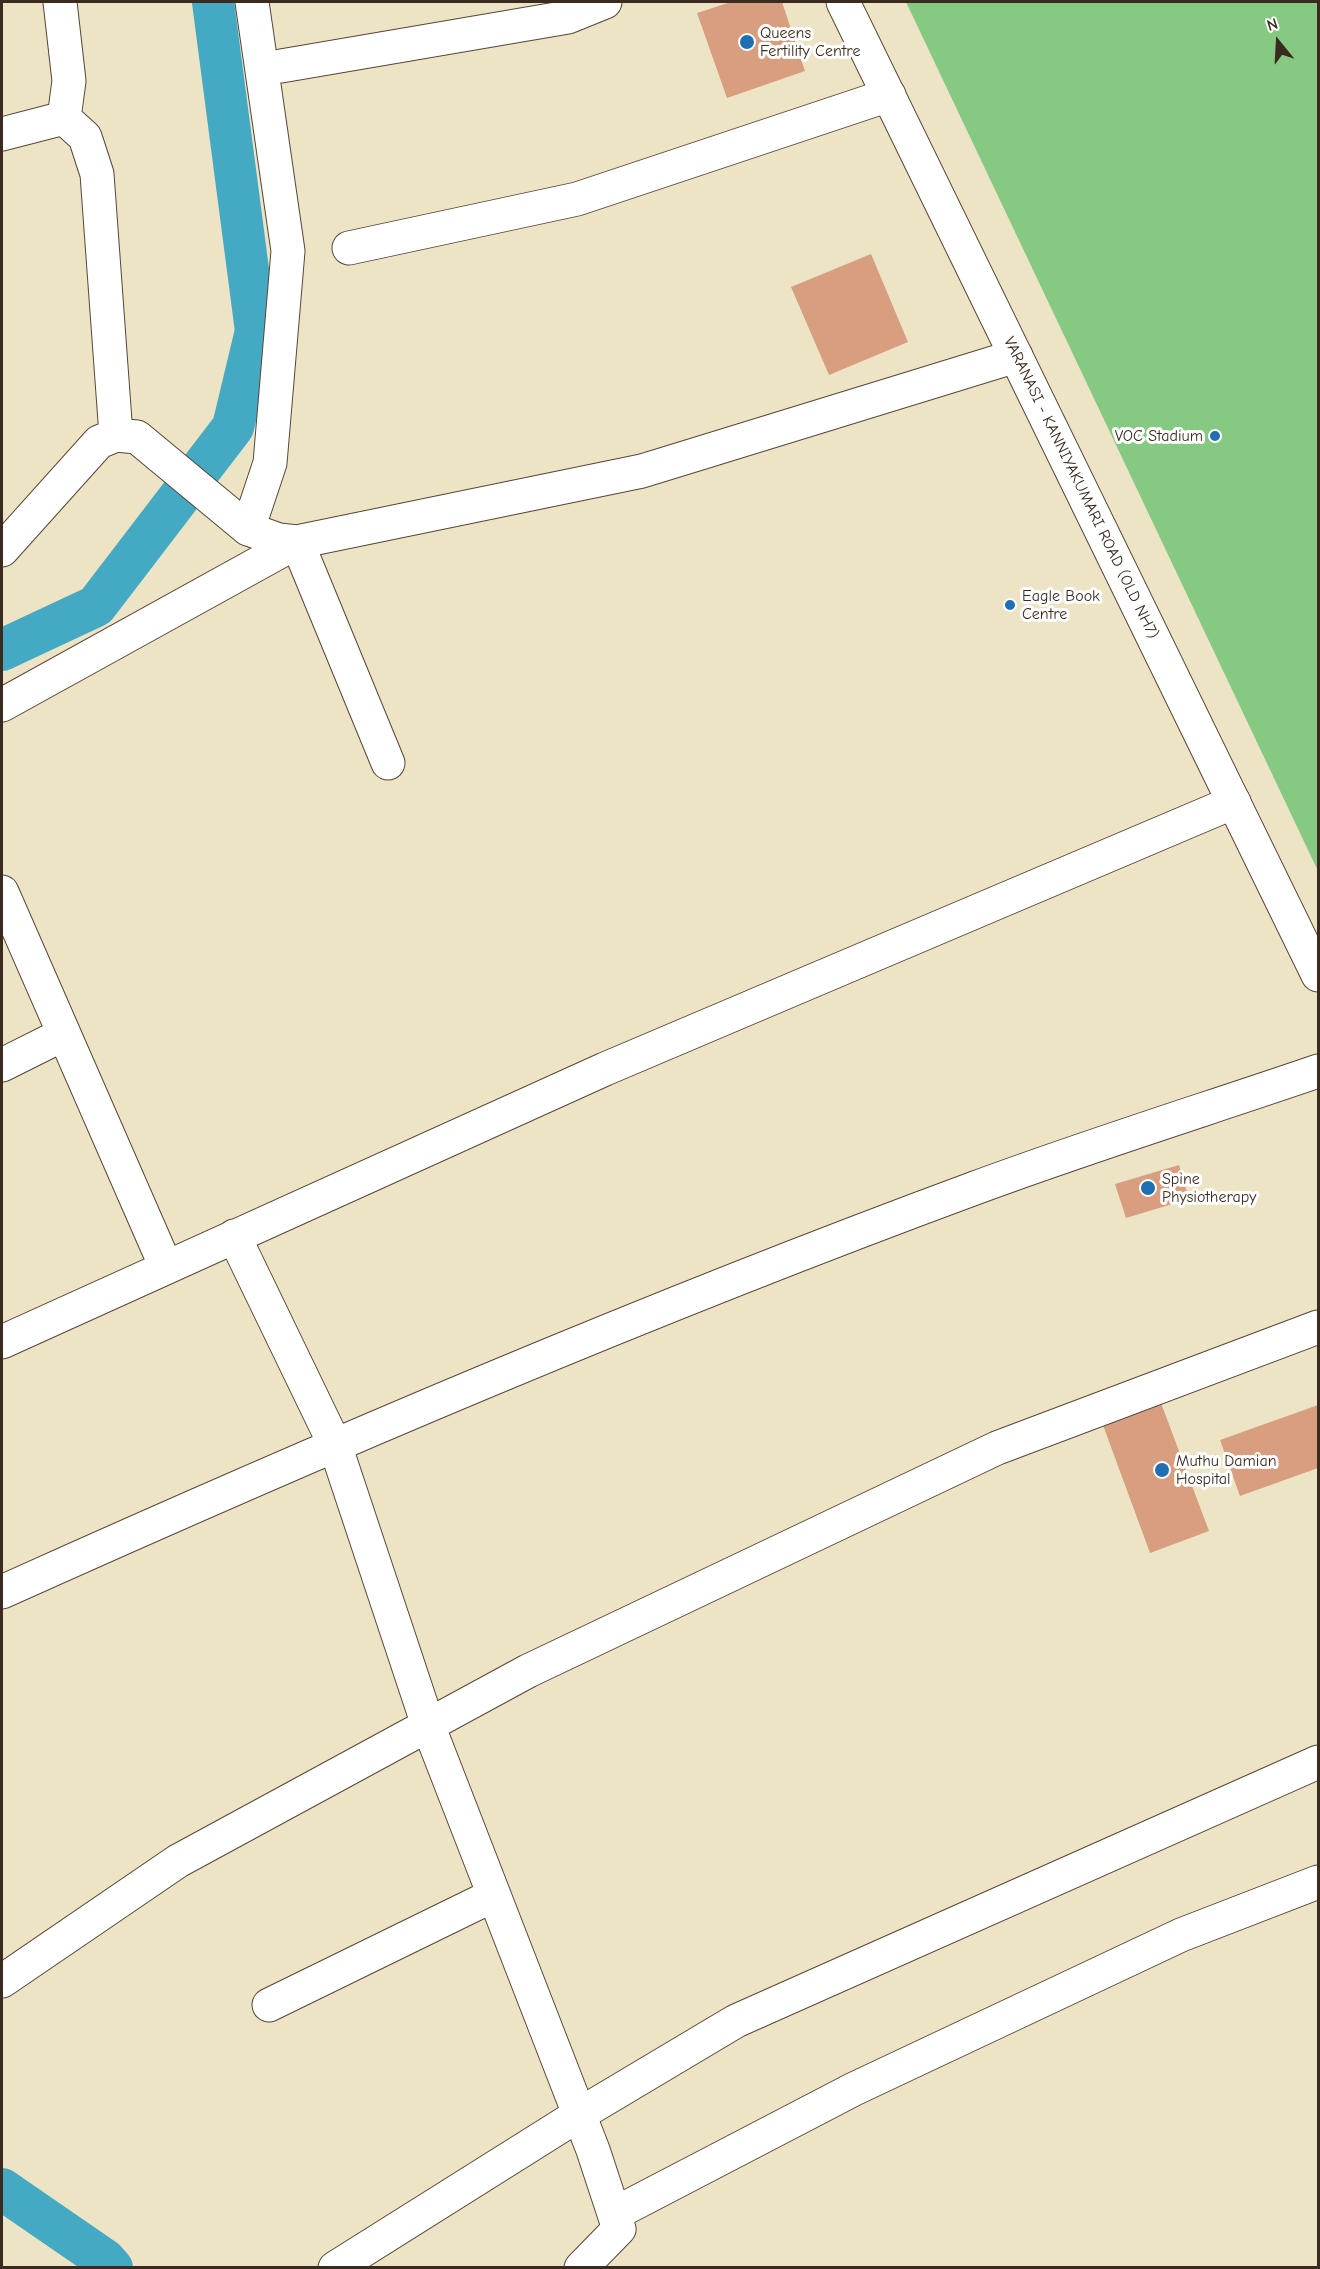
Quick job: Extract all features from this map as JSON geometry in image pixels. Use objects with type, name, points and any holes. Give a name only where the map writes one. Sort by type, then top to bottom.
[{"type":"street","points":[[60,2],[69,81],[64,118]]},
{"type":"street","points":[[248,529],[270,463],[288,251],[252,2]]},
{"type":"street","points":[[281,66],[568,17],[605,2]]},
{"type":"street","name":"VARANASI - KANNIYAKUMARI ROAD (OLD NH7)","points":[[843,2],[1318,975]]},
{"type":"street","points":[[349,248],[577,199],[889,95]]},
{"type":"street","points":[[2,134],[64,118]]},
{"type":"street","points":[[64,118],[85,137],[97,174],[127,436],[248,529],[279,540],[297,542]]},
{"type":"street","points":[[2,705],[297,542],[642,471],[1016,356]]},
{"type":"street","points":[[2,550],[99,442],[127,436]]},
{"type":"street","points":[[297,542],[388,763]]},
{"type":"street","points":[[2,1342],[605,1069],[1234,802]]},
{"type":"street","points":[[2,892],[166,1268]]},
{"type":"street","points":[[2,1065],[64,1034]]},
{"type":"street","points":[[2,1592],[335,1445],[580,1342],[976,1188],[1318,1071]]},
{"type":"street","points":[[234,1236],[335,1445],[428,1725],[580,2114],[614,2214],[619,2229],[581,2268]]},
{"type":"street","points":[[2,1981],[178,1862],[528,1671],[997,1448],[1318,1328]]},
{"type":"street","points":[[335,2268],[580,2114],[736,2021],[1318,1762]]},
{"type":"street","points":[[614,2214],[875,2079],[1181,1935],[1318,1882]]},
{"type":"street","points":[[269,2004],[495,1895]]},
{"type":"green space","name":"VOC Stadium","points":[[906,2],[1318,2],[1318,871]]},
{"type":"building","points":[[731,2],[782,2],[805,71],[727,98],[697,13]]},
{"type":"building","points":[[871,254],[908,342],[829,375],[791,287]]},
{"type":"building","points":[[1179,1165],[1189,1199],[1126,1218],[1115,1184]]},
{"type":"building","points":[[1158,1395],[1209,1531],[1150,1553],[1100,1417]]},
{"type":"building","points":[[1318,1405],[1318,1468],[1240,1496],[1220,1440]]},
{"type":"waterway","points":[[2,650],[96,606],[233,427],[256,331],[213,2]]},
{"type":"waterway","points":[[2,2189],[105,2260],[112,2268]]},
{"type":"place","name":"Queens Fertility Centre","points":[[747,42]]},
{"type":"place","name":"VOC Stadium","points":[[1215,436]]},
{"type":"place","name":"Eagle Book Centre","points":[[1010,605]]},
{"type":"place","name":"Spine Physiotherapy","points":[[1148,1188]]},
{"type":"place","name":"Muthu Damian Hospital","points":[[1162,1470]]}]
